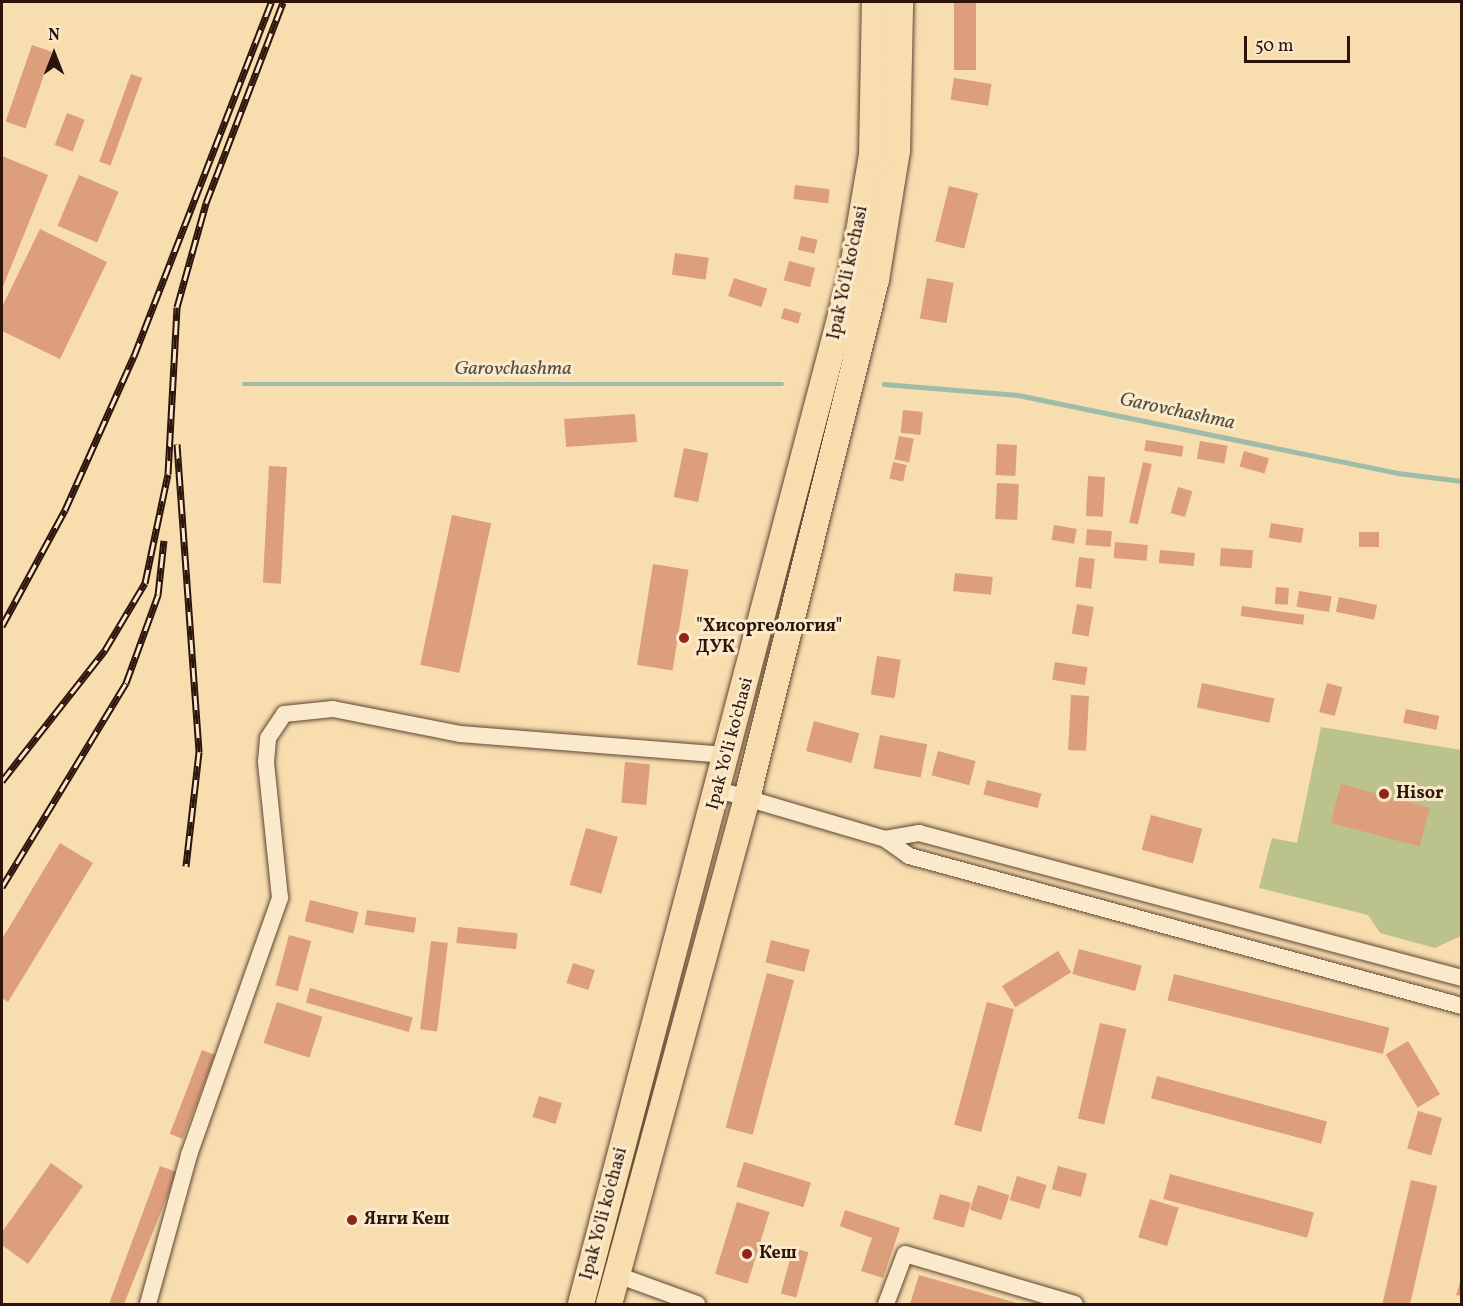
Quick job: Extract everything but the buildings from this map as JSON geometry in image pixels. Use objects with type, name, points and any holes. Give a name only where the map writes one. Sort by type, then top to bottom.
[{"type":"main road","name":"Ipak Yo'li ko'chasi","points":[[581,1305],[729,755],[852,273],[872,154],[876,2]]},
{"type":"main road","name":"Ipak Yo'li ko'chasi","points":[[609,1305],[620,1276],[747,798],[876,280],[897,152],[900,2]]},
{"type":"street","points":[[148,1305],[189,1155],[280,898],[266,762],[268,738],[284,714],[298,708],[333,709],[460,734],[729,755]]},
{"type":"street","points":[[719,790],[885,839],[909,856],[1461,1006]]},
{"type":"street","points":[[885,839],[919,833],[1461,978]]},
{"type":"street","points":[[886,1305],[905,1254],[1075,1305]]},
{"type":"street","points":[[620,1276],[697,1305]]},
{"type":"green space","name":"Hisor","points":[[1321,727],[1461,750],[1461,936],[1435,948],[1380,933],[1368,915],[1259,888],[1272,838],[1297,843]]},
{"type":"waterway","name":"Garovchashma","points":[[244,384],[782,384]]},
{"type":"waterway","name":"Garovchashma","points":[[884,384],[1018,395],[1398,473],[1462,481]]},
{"type":"railway","points":[[2,626],[65,510],[134,356],[271,2]]},
{"type":"railway","points":[[2,781],[105,650],[145,583],[168,474],[177,307],[206,203],[283,2]]},
{"type":"railway","points":[[177,444],[199,752],[186,866]]},
{"type":"railway","points":[[2,887],[126,683],[158,595],[164,540]]},
{"type":"place","name":"\"Хисоргеология\" ДУК","points":[[684,638]]},
{"type":"place","name":"Hisor","points":[[1384,794]]},
{"type":"place","name":"Янги Кеш","points":[[352,1220]]},
{"type":"place","name":"Кеш","points":[[747,1254]]}]
